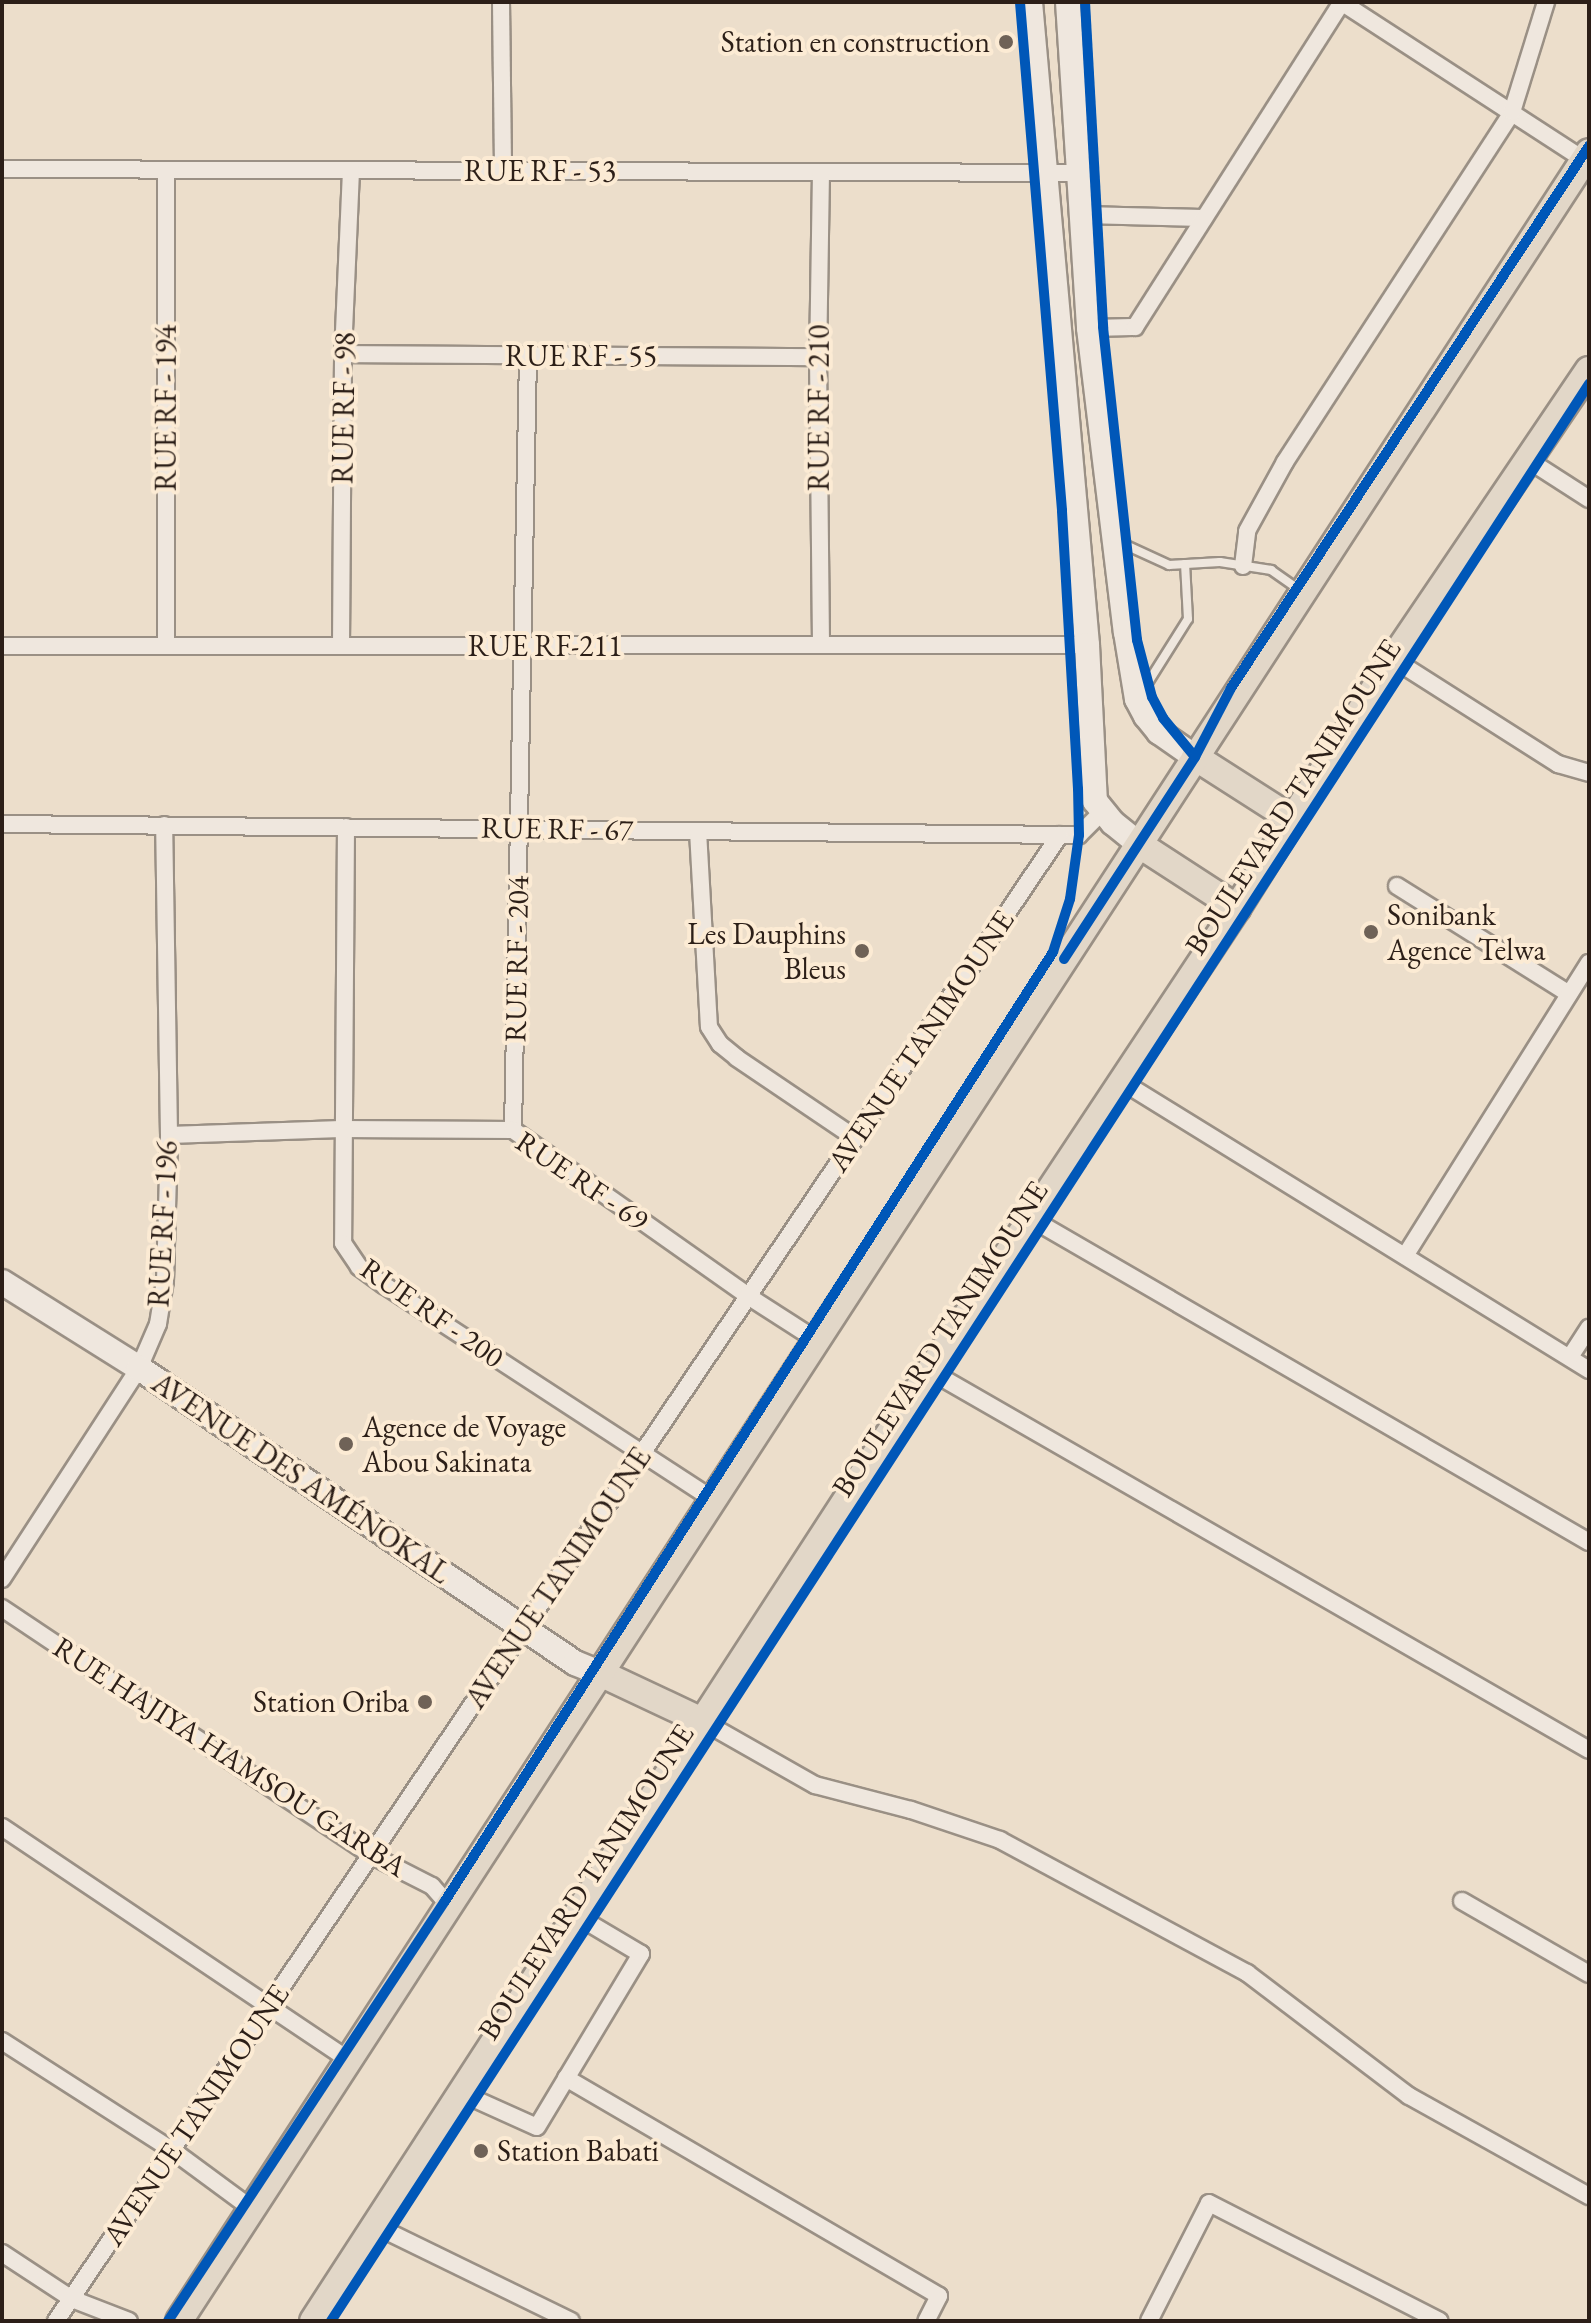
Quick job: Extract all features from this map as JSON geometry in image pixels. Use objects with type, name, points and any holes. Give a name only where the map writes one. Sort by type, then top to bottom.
[{"type":"main road","points":[[1030,2],[1087,645],[1095,801],[1102,812],[1140,845],[1237,908]]},
{"type":"main road","points":[[1068,2],[1089,328],[1137,699],[1159,732],[1292,819]]},
{"type":"main road","points":[[179,2321],[1586,156]]},
{"type":"main road","name":"BOULEVARD TANIMOUNE","points":[[313,2321],[1030,1218],[1237,908],[1393,659],[1589,370]]},
{"type":"main road","name":"AVENUE DES AMÉNOKAL","points":[[2,1282],[139,1368],[575,1663],[600,1673]]},
{"type":"main road","points":[[600,1673],[704,1722]]},
{"type":"street","points":[[501,2],[503,171]]},
{"type":"street","points":[[1089,328],[1135,327],[1341,2],[1586,156]]},
{"type":"street","points":[[1243,566],[1247,531],[1285,462],[1512,112],[1546,2]]},
{"type":"street","name":"RUE RF - 53","points":[[2,169],[1078,173]]},
{"type":"street","name":"RUE RF - 194","points":[[166,170],[166,646]]},
{"type":"street","name":"RUE RF - 98","points":[[341,646],[343,354],[351,170]]},
{"type":"street","name":"RUE RF - 210","points":[[821,172],[818,357],[821,645]]},
{"type":"street","points":[[1082,215],[1204,218]]},
{"type":"street","name":"RUE RF - 55","points":[[343,354],[818,357]]},
{"type":"street","name":"RUE RF - 204","points":[[513,1130],[528,356]]},
{"type":"street","points":[[1530,461],[1589,499]]},
{"type":"street","name":"RUE RF-211","points":[[2,646],[1087,645]]},
{"type":"street","points":[[1393,659],[1558,764],[1589,773]]},
{"type":"street","name":"RUE RF - 67","points":[[2,824],[1079,835],[1102,812]]},
{"type":"street","name":"RUE RF - 196","points":[[2,1579],[139,1368],[158,1324],[165,1281],[169,1135],[164,825]]},
{"type":"street","name":"RUE RF - 200","points":[[346,827],[341,1129],[343,1243],[359,1267],[714,1500]]},
{"type":"street","points":[[698,831],[709,1027],[720,1044],[737,1058],[855,1138]]},
{"type":"street","name":"AVENUE TANIMOUNE","points":[[56,2321],[1060,835]]},
{"type":"street","points":[[1397,886],[1569,994]]},
{"type":"street","points":[[1405,1256],[1589,963]]},
{"type":"street","points":[[1121,1081],[1589,1370]]},
{"type":"street","name":"RUE RF - 69","points":[[169,1135],[341,1129],[513,1130],[748,1296],[818,1341]]},
{"type":"street","points":[[1030,1218],[1589,1542]]},
{"type":"street","points":[[1570,1357],[1589,1328]]},
{"type":"street","points":[[930,1371],[1589,1750]]},
{"type":"street","name":"RUE HAJIYA HAMSOU GARBA","points":[[2,1608],[371,1855],[432,1886],[445,1901],[456,1898]]},
{"type":"street","points":[[704,1722],[815,1785],[911,1810],[1000,1840],[1234,1965],[1409,2096],[1589,2196]]},
{"type":"street","points":[[2,1827],[350,2061]]},
{"type":"street","points":[[1462,1901],[1589,1974]]},
{"type":"street","points":[[459,2092],[537,2127],[641,1954],[577,1916]]},
{"type":"street","points":[[2,2041],[172,2150],[252,2209]]},
{"type":"street","points":[[566,2078],[939,2296],[926,2321]]},
{"type":"street","points":[[1149,2321],[1209,2203],[1440,2321]]},
{"type":"street","points":[[374,2225],[571,2321]]},
{"type":"street","points":[[2,2253],[72,2299],[129,2321]]},
{"type":"lane","points":[[1115,540],[1169,565],[1220,562],[1271,570],[1304,592]]},
{"type":"lane","points":[[1137,699],[1188,619],[1185,564]]},
{"type":"cycle path","points":[[168,2321],[445,1901],[1053,952],[1070,899],[1079,835],[1078,789],[1062,510],[1020,2]]},
{"type":"cycle path","points":[[1085,2],[1103,327],[1137,640],[1152,697],[1163,718],[1195,757]]},
{"type":"cycle path","points":[[1064,959],[1195,757],[1231,688],[1589,146]]},
{"type":"cycle path","points":[[331,2321],[1589,384]]},
{"type":"place","name":"Station en construction","points":[[1006,42]]},
{"type":"place","name":"Sonibank Agence Telwa","points":[[1371,932]]},
{"type":"place","name":"Les Dauphins Bleus","points":[[862,951]]},
{"type":"place","name":"Agence de Voyage Abou Sakinata","points":[[346,1444]]},
{"type":"place","name":"Station Oriba","points":[[425,1702]]},
{"type":"place","name":"Station Babati","points":[[481,2151]]}]
